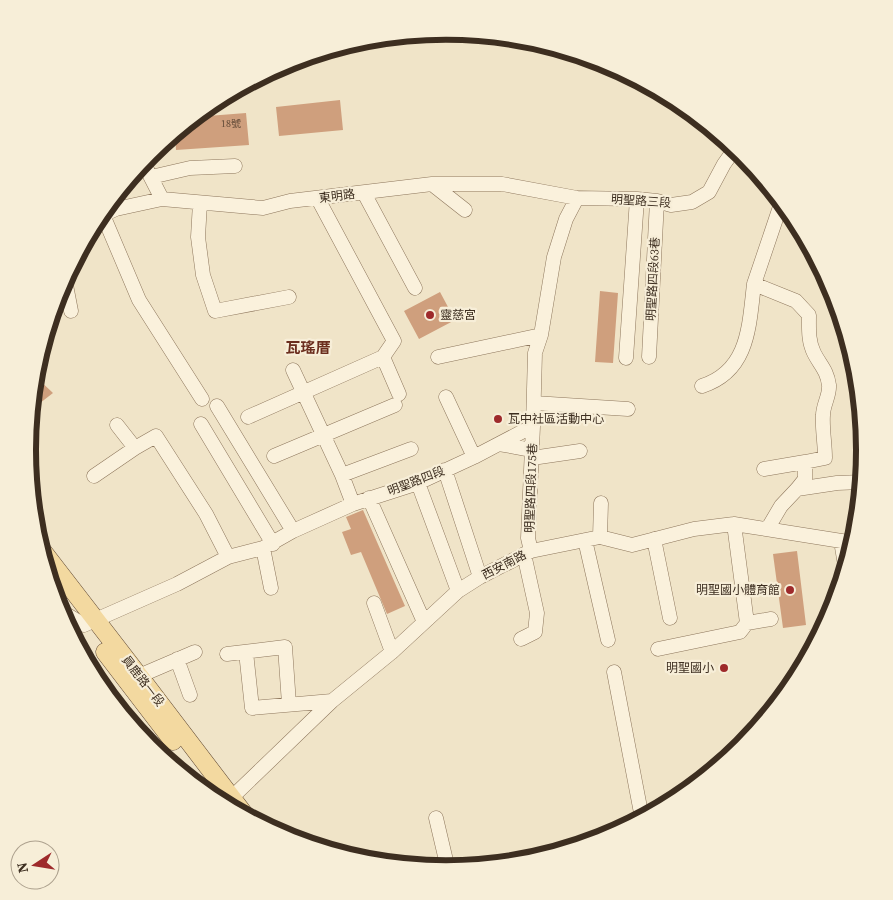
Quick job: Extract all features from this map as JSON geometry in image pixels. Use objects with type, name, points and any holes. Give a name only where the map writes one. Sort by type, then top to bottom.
[{"type":"main road","name":"員鹿路一段","points":[[54,569],[89,622],[218,790]]},
{"type":"main road","name":"員鹿路一段","points":[[62,593],[139,676],[219,791]]},
{"type":"street","name":"明聖路三段","points":[[577,198],[637,199],[657,201],[671,205],[692,202],[709,192],[731,154]]},
{"type":"street","points":[[151,177],[190,168],[235,166]]},
{"type":"street","points":[[147,169],[162,199]]},
{"type":"street","points":[[432,184],[465,210]]},
{"type":"street","name":"東明路","points":[[114,210],[162,199],[263,208],[290,201],[432,184],[502,184],[577,198]]},
{"type":"street","points":[[364,193],[415,288]]},
{"type":"street","points":[[533,426],[535,353],[554,256],[566,219],[577,198]]},
{"type":"street","points":[[248,417],[383,357],[394,341],[318,199]]},
{"type":"street","points":[[626,358],[637,199]]},
{"type":"street","name":"明聖路四段63巷","points":[[649,357],[657,201]]},
{"type":"street","points":[[200,203],[198,237],[203,274],[215,311],[289,296]]},
{"type":"street","points":[[702,386],[724,377],[740,355],[750,325],[754,284],[779,210]]},
{"type":"street","points":[[104,223],[139,300],[202,399]]},
{"type":"street","points":[[754,284],[796,302],[809,315],[808,335],[814,354],[825,369],[829,386],[822,426],[825,440],[825,458],[764,469]]},
{"type":"street","points":[[68,292],[72,311]]},
{"type":"street","points":[[438,357],[540,335]]},
{"type":"street","points":[[274,456],[323,436],[397,400],[383,357]]},
{"type":"street","points":[[293,370],[342,475],[353,504]]},
{"type":"street","points":[[446,397],[474,457]]},
{"type":"street","points":[[534,403],[628,409]]},
{"type":"street","points":[[217,406],[293,531]]},
{"type":"street","points":[[117,424],[135,448]]},
{"type":"street","points":[[200,424],[268,546],[272,588]]},
{"type":"street","name":"明聖路四段","points":[[89,622],[177,584],[228,557],[268,546],[293,531],[353,504],[418,483],[474,457],[533,426]]},
{"type":"street","name":"明聖路四段175巷","points":[[521,639],[534,632],[537,613],[527,552],[533,426]]},
{"type":"street","points":[[94,476],[156,436],[206,514],[228,557]]},
{"type":"street","points":[[499,444],[532,454],[580,451]]},
{"type":"street","points":[[342,475],[411,449]]},
{"type":"street","points":[[768,528],[781,506],[804,479],[805,462]]},
{"type":"street","points":[[445,470],[480,577]]},
{"type":"street","points":[[797,489],[855,482]]},
{"type":"street","points":[[418,483],[458,591]]},
{"type":"street","points":[[369,498],[424,622]]},
{"type":"street","points":[[600,537],[601,503]]},
{"type":"street","points":[[734,524],[747,623]]},
{"type":"street","name":"西安南路","points":[[230,798],[332,701],[392,652],[458,591],[527,552],[600,537],[632,544],[694,529],[734,524],[846,542]]},
{"type":"street","points":[[654,539],[670,618]]},
{"type":"street","points":[[585,540],[608,640]]},
{"type":"street","points":[[374,603],[392,652]]},
{"type":"street","points":[[71,614],[89,622]]},
{"type":"street","points":[[658,650],[740,632],[747,623],[771,619]]},
{"type":"street","points":[[226,654],[285,647],[289,704]]},
{"type":"street","points":[[139,676],[194,652]]},
{"type":"street","points":[[246,652],[252,708],[332,701]]},
{"type":"street","points":[[177,659],[190,695]]},
{"type":"street","points":[[614,672],[641,811]]},
{"type":"street","points":[[436,818],[446,860]]},
{"type":"building","points":[[340,100],[343,130],[279,136],[276,107]]},
{"type":"building","points":[[246,113],[249,145],[176,150],[176,142],[210,116]]},
{"type":"building","points":[[600,291],[618,293],[613,363],[595,362]]},
{"type":"building","name":"靈慈宮","points":[[440,292],[455,320],[419,339],[404,311]]},
{"type":"building","points":[[42,383],[53,393],[39,404]]},
{"type":"building","points":[[363,510],[405,606],[387,614],[361,552],[351,555],[342,532],[351,529],[346,517]]},
{"type":"building","name":"明聖國小體育館","points":[[797,551],[806,625],[783,628],[773,554]]},
{"type":"place","name":"靈慈宮","points":[[430,315]]},
{"type":"place","name":"瓦中社區活動中心","points":[[498,419]]},
{"type":"place","name":"明聖國小體育館","points":[[790,590]]},
{"type":"place","name":"明聖國小","points":[[724,668]]},
{"type":"district","name":"瓦瑤厝","points":[[308,347]]}]
